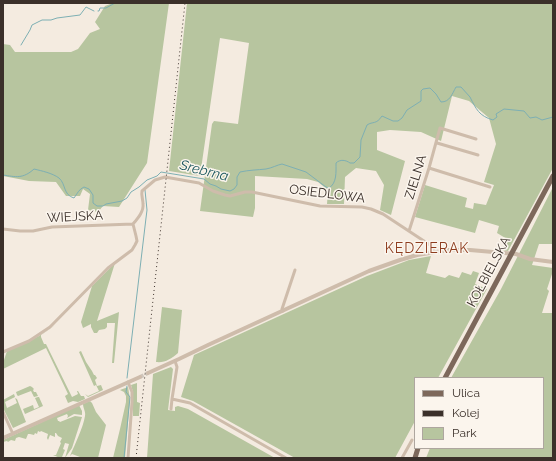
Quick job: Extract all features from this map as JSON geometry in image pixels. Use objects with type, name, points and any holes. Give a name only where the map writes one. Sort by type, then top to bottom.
[{"type":"main road","name":"KOŁBIELSKA","points":[[446,377],[553,176]]},
{"type":"street","name":"ZIELNA","points":[[409,231],[437,143],[440,128],[476,139]]},
{"type":"street","points":[[437,143],[478,155]]},
{"type":"street","points":[[429,168],[490,187]]},
{"type":"street","name":"OSIEDLOWA","points":[[133,224],[142,212],[142,191],[155,180],[163,177],[199,183],[213,192],[230,196],[245,192],[252,192],[320,206],[362,207],[372,209],[431,245],[434,252]]},
{"type":"street","points":[[3,352],[29,341],[50,327],[108,268],[132,250],[137,241],[133,224]]},
{"type":"street","name":"WIEJSKA","points":[[3,229],[33,231],[52,227],[133,224]]},
{"type":"street","points":[[148,373],[369,271],[416,255],[464,249],[512,253],[530,259],[553,262]]},
{"type":"street","points":[[283,311],[282,309],[295,270]]},
{"type":"street","points":[[171,409],[176,367],[175,361]]},
{"type":"street","points":[[3,438],[140,376]]},
{"type":"street","points":[[128,382],[132,392],[132,417],[128,458]]},
{"type":"street","points":[[172,400],[190,403],[286,458]]},
{"type":"street","points":[[3,412],[13,434]]},
{"type":"street","points":[[402,458],[412,440]]},
{"type":"green space","points":[[113,3],[169,3],[147,163],[119,207],[103,206],[98,212],[88,210],[90,194],[83,189],[80,196],[66,196],[56,182],[29,181],[3,176],[3,44],[10,45],[15,52],[71,52],[78,49],[90,33],[100,29],[95,22],[105,6]]},
{"type":"green space","points":[[187,3],[553,3],[553,168],[508,251],[502,250],[507,239],[497,233],[499,226],[479,220],[475,233],[415,217],[425,185],[467,198],[465,207],[473,209],[474,203],[486,205],[494,185],[484,182],[496,144],[489,118],[469,101],[452,96],[441,141],[421,132],[390,130],[377,132],[377,150],[405,161],[391,215],[380,210],[384,185],[376,171],[356,168],[345,177],[344,204],[327,204],[328,190],[318,182],[307,179],[255,176],[255,208],[253,217],[200,211],[212,124],[214,121],[238,124],[249,43],[220,38],[200,176],[169,171]]},
{"type":"green space","points":[[553,187],[553,244],[539,244],[532,265],[553,268],[547,289],[549,291],[542,313],[553,313],[553,458],[426,458],[430,449],[544,449],[544,377],[452,377],[501,289]]},
{"type":"green space","points":[[431,256],[426,273],[445,278],[449,275],[459,278],[462,272],[471,275],[473,271],[479,273],[475,284],[487,289],[439,377],[414,377],[414,423],[395,458],[295,458],[193,401],[181,397],[194,355],[367,276],[409,260]]},
{"type":"green space","points":[[115,263],[97,321],[119,312],[114,363],[112,363],[115,323],[107,323],[107,327],[105,329],[94,333],[91,324],[83,328],[81,322],[92,286]]},
{"type":"green space","points":[[162,307],[182,310],[178,353],[168,360],[156,362]]},
{"type":"green space","points":[[57,324],[41,335],[41,337],[44,344],[46,344],[72,397],[78,394],[77,391],[81,396],[84,396],[85,399],[78,402],[73,401],[68,403],[65,396],[68,394],[46,348],[3,369],[3,363],[7,351],[39,336]]},
{"type":"green space","points":[[81,351],[86,362],[97,378],[95,380],[97,386],[101,385],[103,390],[88,397],[85,394],[88,396],[99,391],[96,385],[94,386],[79,352]]},
{"type":"green space","points":[[171,367],[173,369],[168,410],[175,411],[175,407],[178,406],[188,409],[275,458],[147,458],[153,374]]},
{"type":"green space","points":[[137,383],[137,402],[140,403],[139,416],[133,416],[133,392],[131,385]]},
{"type":"green space","points":[[30,386],[34,389],[34,392],[36,392],[38,396],[34,397],[31,391],[18,396],[17,395],[16,392]]},
{"type":"green space","points":[[128,387],[130,399],[125,458],[113,458],[126,402],[124,392],[120,390]]},
{"type":"green space","points":[[14,394],[15,397],[5,402],[7,408],[17,403],[15,398],[17,399],[26,422],[13,428],[3,408],[3,400]]},
{"type":"green space","points":[[39,397],[43,406],[25,414],[23,409],[33,405],[34,409],[39,407],[35,398]]},
{"type":"green space","points":[[90,401],[106,425],[98,458],[80,458],[72,454],[70,456],[84,421],[85,414],[83,404]]},
{"type":"green space","points":[[79,405],[82,415],[74,414],[67,418],[67,414],[57,418],[60,422],[75,416],[82,417],[72,448],[65,458],[69,444],[65,443],[63,449],[65,450],[62,457],[60,458],[53,455],[56,455],[62,438],[56,433],[55,437],[50,435],[48,440],[48,434],[38,431],[37,434],[35,433],[34,435],[28,434],[26,439],[19,437],[16,438],[15,441],[11,440],[8,442],[3,442],[3,440]]},
{"type":"waterway","points":[[98,11],[100,8],[106,8],[115,3]]},
{"type":"waterway","points":[[21,45],[32,25],[42,20],[80,15],[86,7],[94,11]]},
{"type":"waterway","name":"Srebrna","points":[[3,175],[16,177],[23,176],[34,169],[47,172],[61,180],[70,197],[74,198],[84,187],[89,189],[93,195],[93,203],[97,206],[122,201],[147,180],[157,176],[161,172],[204,179],[210,184],[230,191],[237,185],[237,177],[240,172],[266,169],[282,164],[306,172],[329,188],[335,180],[336,163],[343,160],[354,163],[360,157],[361,140],[367,125],[376,122],[382,116],[393,121],[398,121],[407,110],[421,101],[421,91],[423,89],[430,88],[441,102],[444,102],[449,99],[456,87],[461,87],[470,97],[478,112],[493,120],[497,117],[496,114],[504,109],[524,111],[530,118],[536,117],[542,120],[553,117]]},
{"type":"waterway","points":[[127,378],[147,210],[145,190]]},
{"type":"waterway","points":[[124,458],[130,397],[126,392],[127,386]]},
{"type":"tunnel","points":[[140,377],[148,373]]},
{"type":"railway","points":[[136,458],[185,3]]},
{"type":"district","name":"KĘDZIERAK","points":[[427,249]]}]
